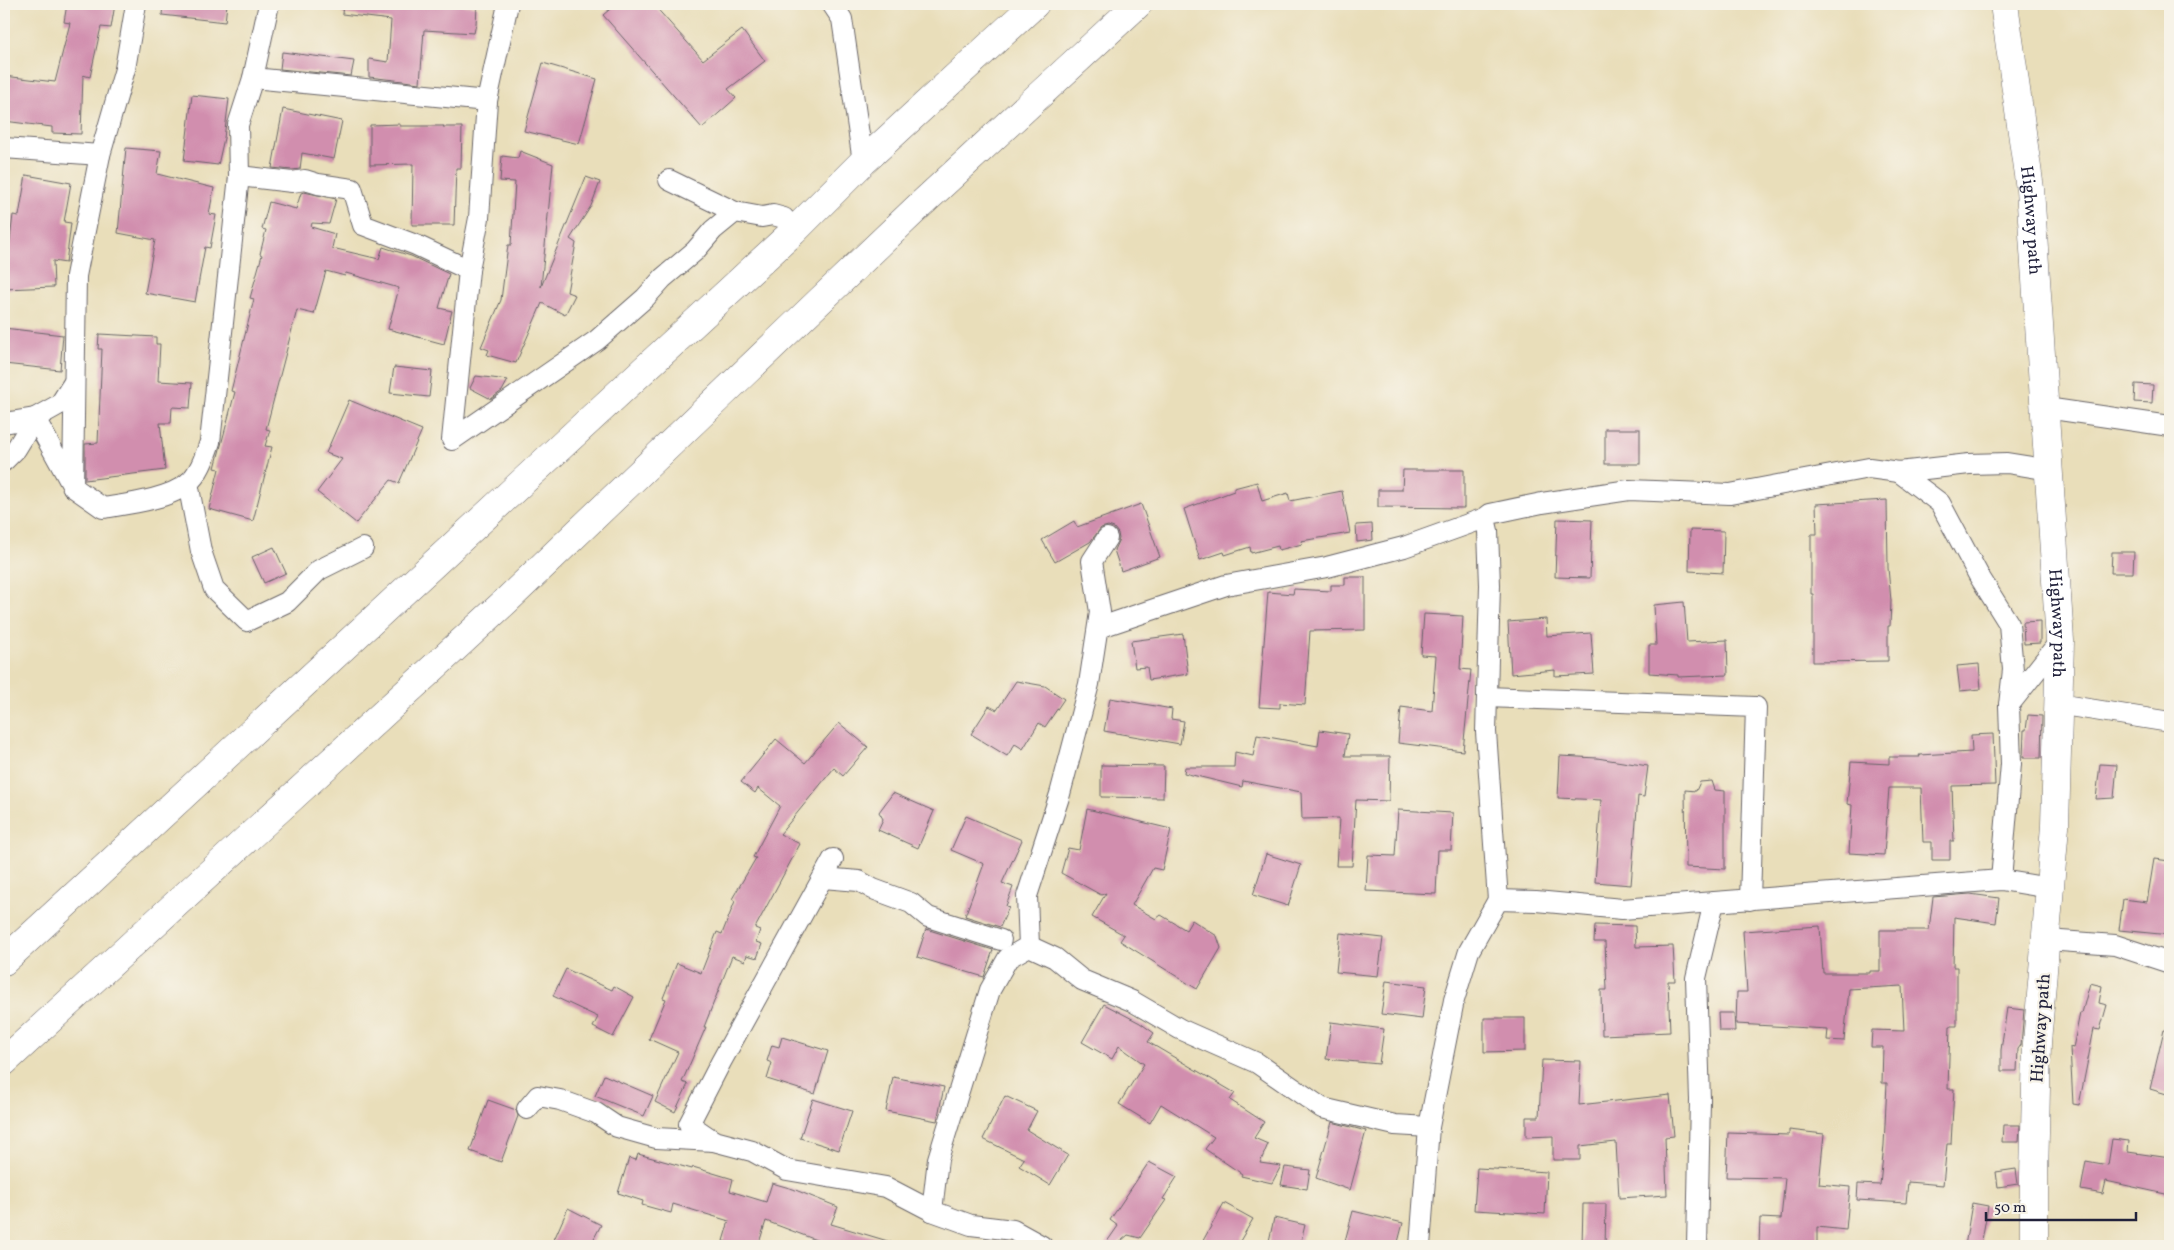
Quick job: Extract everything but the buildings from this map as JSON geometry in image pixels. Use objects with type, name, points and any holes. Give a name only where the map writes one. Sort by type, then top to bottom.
[{"type":"main road","points":[[4,961],[793,232],[864,162],[1036,4]]},
{"type":"main road","points":[[4,1062],[506,601],[917,208],[1138,4]]},
{"type":"main road","name":"Highway path","points":[[2004,4],[2030,189],[2060,640],[2057,704],[2058,746],[2050,888],[2037,1043],[2034,1246]]},
{"type":"street","points":[[72,488],[76,276],[100,156],[125,69],[136,4]]},
{"type":"street","points":[[35,418],[72,488],[104,508],[161,497],[188,483],[202,465],[210,442],[239,176],[238,125],[253,78],[269,4]]},
{"type":"street","points":[[508,4],[487,101],[479,218],[469,270],[452,440],[597,340],[645,298],[662,278],[695,251],[713,230],[735,212]]},
{"type":"street","points":[[832,4],[842,19],[864,162]]},
{"type":"street","points":[[253,78],[487,101]]},
{"type":"street","points":[[4,148],[100,156]]},
{"type":"street","points":[[239,176],[292,182],[304,180],[352,189],[362,225],[416,245],[469,270]]},
{"type":"street","points":[[669,180],[735,212],[762,217],[773,215],[784,218],[793,232]]},
{"type":"street","points":[[4,423],[35,418],[60,404],[74,381]]},
{"type":"street","points":[[2046,408],[2170,426]]},
{"type":"street","points":[[4,461],[16,449],[35,418]]},
{"type":"street","points":[[1098,628],[1226,585],[1326,567],[1404,547],[1504,510],[1629,490],[1730,494],[1869,468],[1899,472],[1969,464],[2007,463],[2050,470]]},
{"type":"street","points":[[1899,472],[1940,503],[1979,576],[2009,624],[2013,670],[2009,705],[2011,764],[2001,880]]},
{"type":"street","points":[[188,483],[201,551],[214,590],[247,621],[287,602],[319,570],[363,548]]},
{"type":"street","points":[[1420,1246],[1429,1127],[1454,1000],[1469,951],[1498,900],[1486,732],[1490,585],[1488,531],[1485,518]]},
{"type":"street","points":[[1029,946],[1027,896],[1060,794],[1087,694],[1100,612],[1092,561],[1107,538]]},
{"type":"street","points":[[2009,705],[2060,640]]},
{"type":"street","points":[[1486,697],[1756,707],[1750,900]]},
{"type":"street","points":[[2057,704],[2170,722]]},
{"type":"street","points":[[714,1141],[689,1124],[767,977],[833,859]]},
{"type":"street","points":[[823,878],[859,881],[873,889],[911,903],[928,917],[1001,940]]},
{"type":"street","points":[[1498,900],[1536,901],[1622,909],[2001,880],[2050,888]]},
{"type":"street","points":[[1697,1246],[1700,1100],[1696,978],[1714,902]]},
{"type":"street","points":[[2046,940],[2115,945],[2170,963]]},
{"type":"street","points":[[1029,946],[1055,958],[1082,980],[1132,1001],[1180,1029],[1257,1063],[1322,1108],[1395,1125],[1429,1127]]},
{"type":"street","points":[[932,1211],[938,1158],[990,990],[1008,958],[1029,946]]},
{"type":"street","points":[[527,1109],[538,1096],[553,1098],[596,1113],[618,1128],[656,1138],[722,1141],[752,1151],[788,1170],[886,1187],[932,1211],[971,1225],[1012,1230],[1042,1246]]}]
